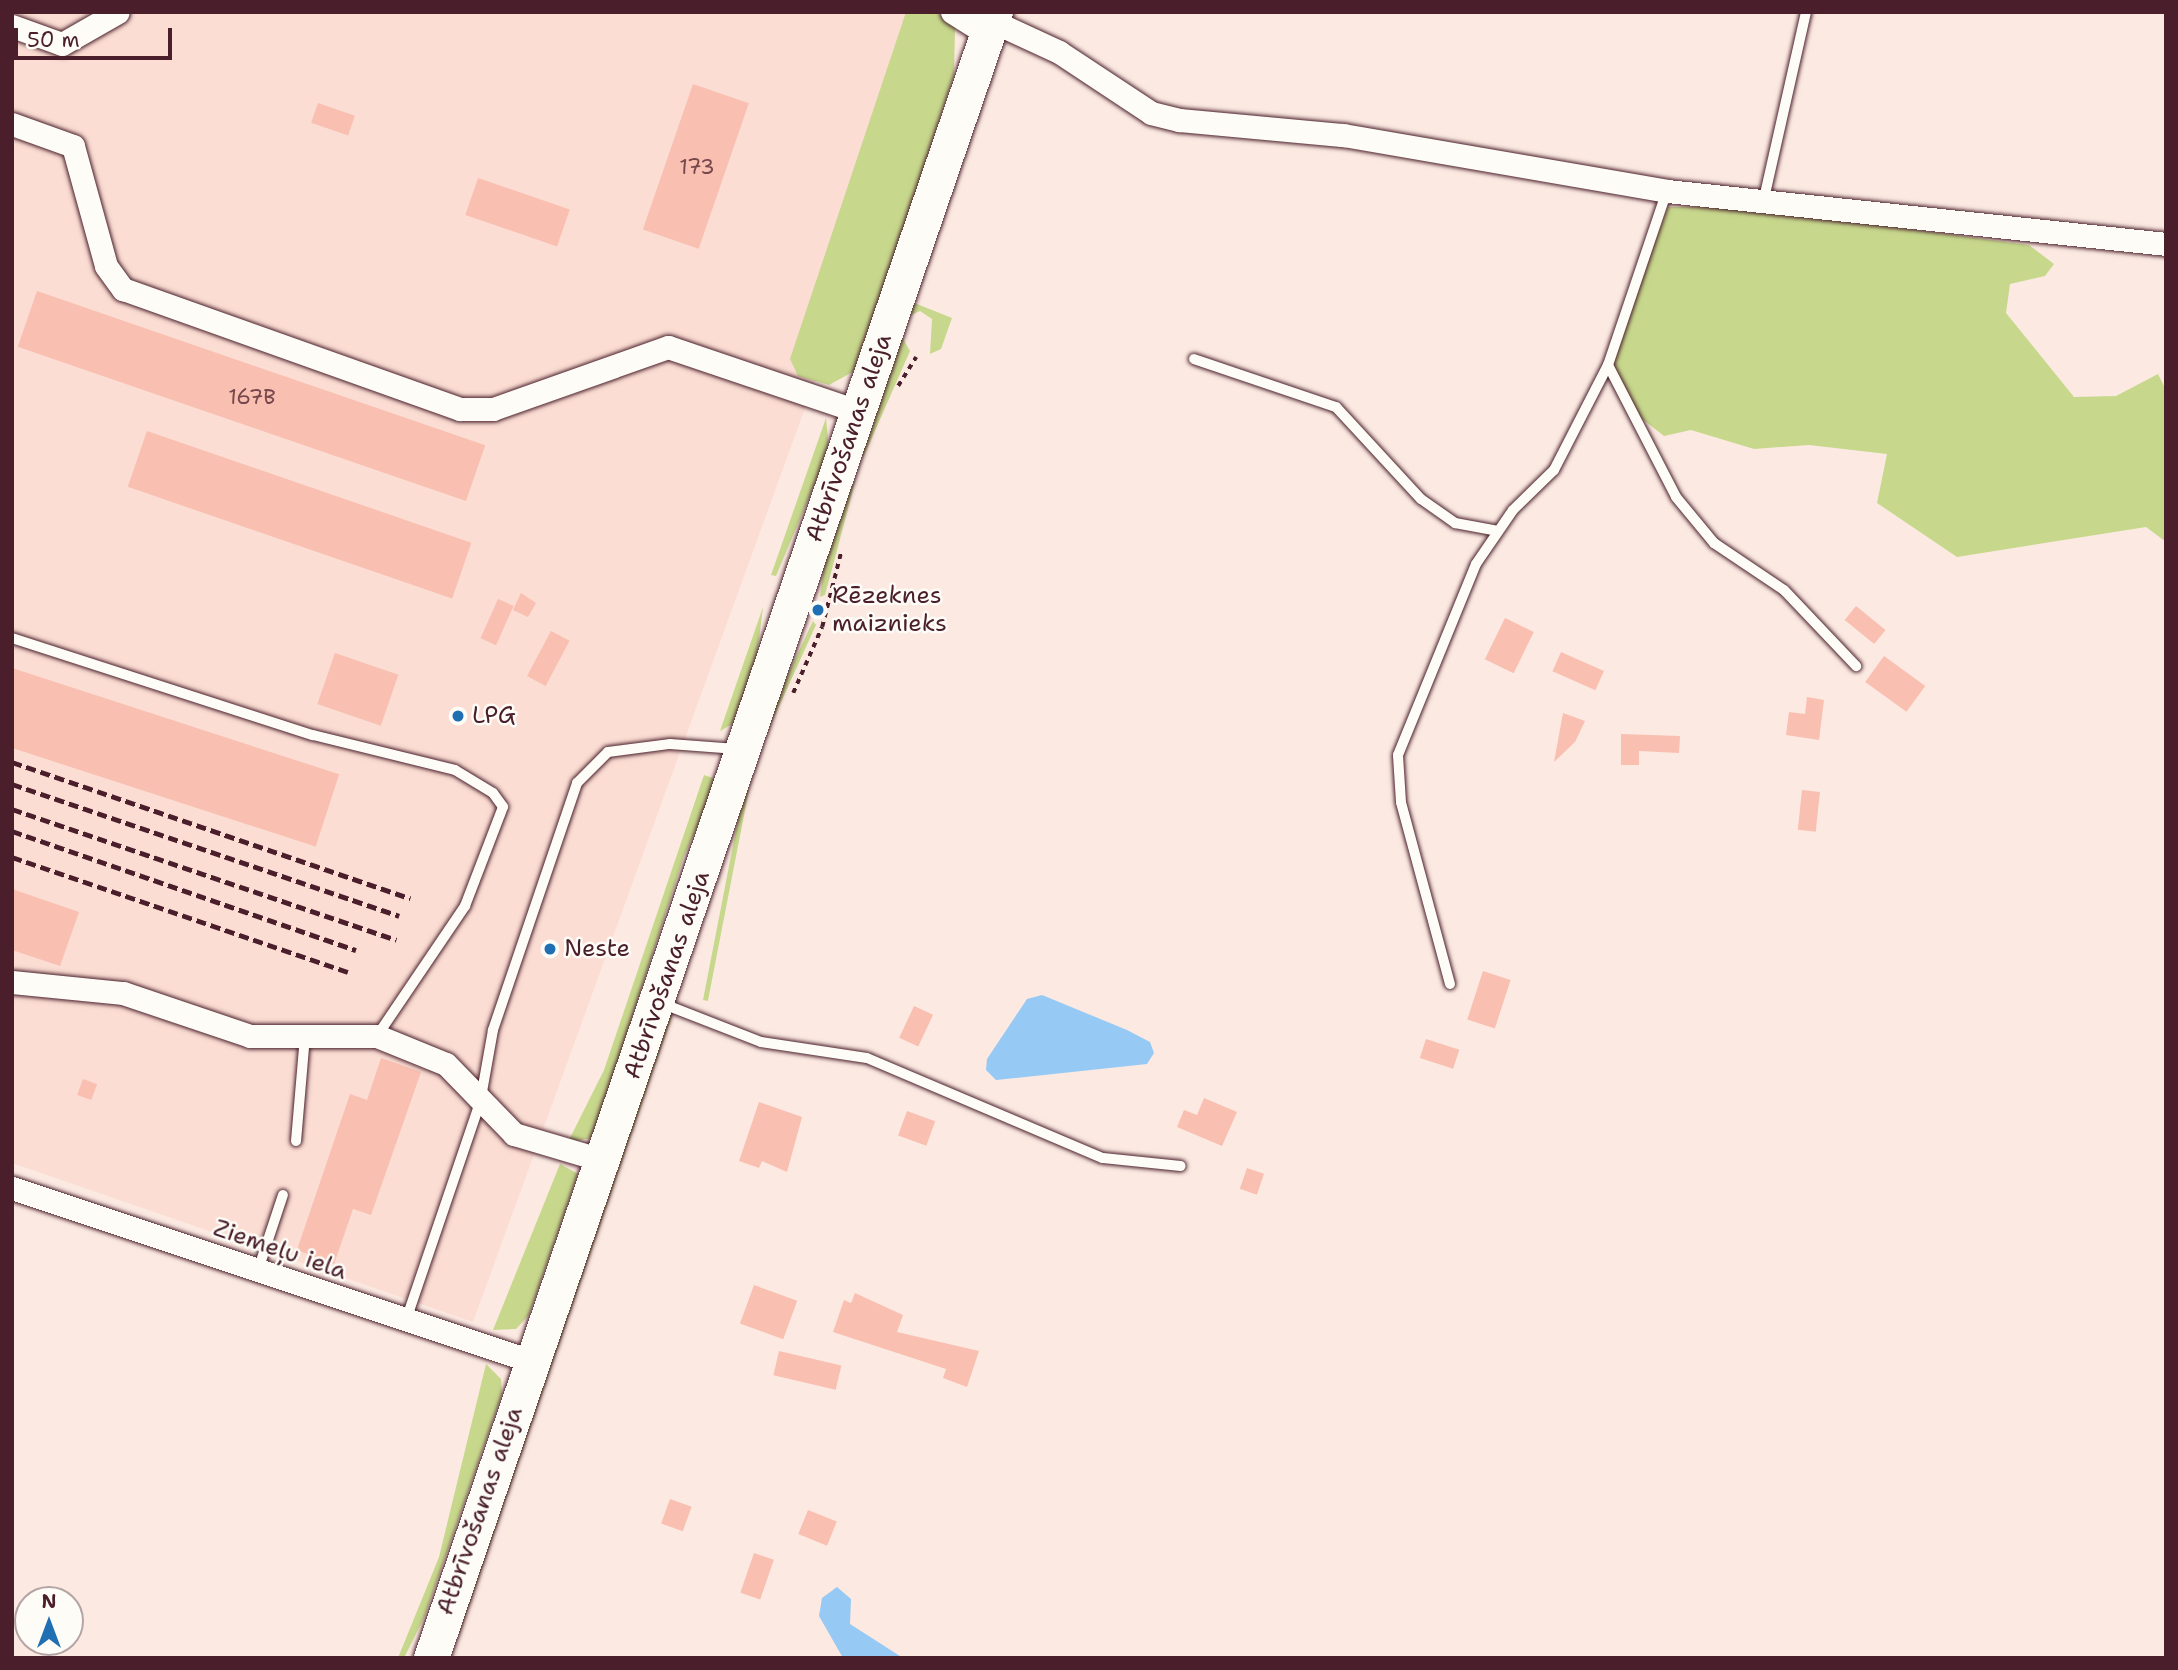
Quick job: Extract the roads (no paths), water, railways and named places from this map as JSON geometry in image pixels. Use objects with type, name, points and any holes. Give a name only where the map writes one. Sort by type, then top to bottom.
[{"type":"main road","name":"Atbrīvošanas aleja","points":[[431,1658],[531,1361],[659,1002],[991,22]]},
{"type":"street","points":[[12,26],[62,44],[118,12]]},
{"type":"street","points":[[952,12],[991,22],[1166,117],[1343,135],[1667,191],[2166,244]]},
{"type":"street","points":[[12,124],[73,146],[106,266],[123,289],[460,409],[493,409],[668,347],[857,411]]},
{"type":"street","points":[[12,982],[123,993],[250,1036],[377,1036],[446,1064],[480,1103],[514,1134],[602,1160]]},
{"type":"street","name":"Ziemeļu iela","points":[[12,1188],[531,1361]]},
{"type":"lane","points":[[1763,202],[1806,12]]},
{"type":"lane","points":[[1450,984],[1401,802],[1398,755],[1436,651],[1498,531],[1554,470],[1608,365],[1667,191]]},
{"type":"lane","points":[[1194,359],[1336,407],[1421,499],[1455,523],[1498,531]]},
{"type":"lane","points":[[1608,365],[1675,497],[1714,543],[1784,590],[1856,666]]},
{"type":"lane","points":[[12,638],[313,735],[455,771],[493,793],[503,807],[465,906],[377,1036]]},
{"type":"lane","points":[[406,1320],[480,1103],[493,1030],[576,783],[608,752],[670,744],[743,750]]},
{"type":"lane","points":[[659,1002],[761,1042],[867,1058],[1103,1158],[1181,1166]]},
{"type":"lane","points":[[296,1141],[305,1036]]},
{"type":"lane","points":[[258,1270],[283,1195]]},
{"type":"water","points":[[1042,995],[1127,1030],[1150,1042],[1154,1053],[1147,1064],[996,1080],[986,1070],[987,1059],[1027,999]]},
{"type":"water","points":[[837,1587],[851,1599],[850,1624],[903,1658],[843,1658],[819,1616],[822,1598]]},
{"type":"railway","points":[[12,762],[410,898]]},
{"type":"railway","points":[[12,784],[399,916]]},
{"type":"railway","points":[[12,809],[396,940]]},
{"type":"railway","points":[[12,831],[356,950]]},
{"type":"railway","points":[[12,857],[348,972]]},
{"type":"place","name":"Rēzeknes maiznieks","points":[[818,610]]},
{"type":"place","name":"LPG","points":[[458,716]]},
{"type":"place","name":"Neste","points":[[550,949]]}]
